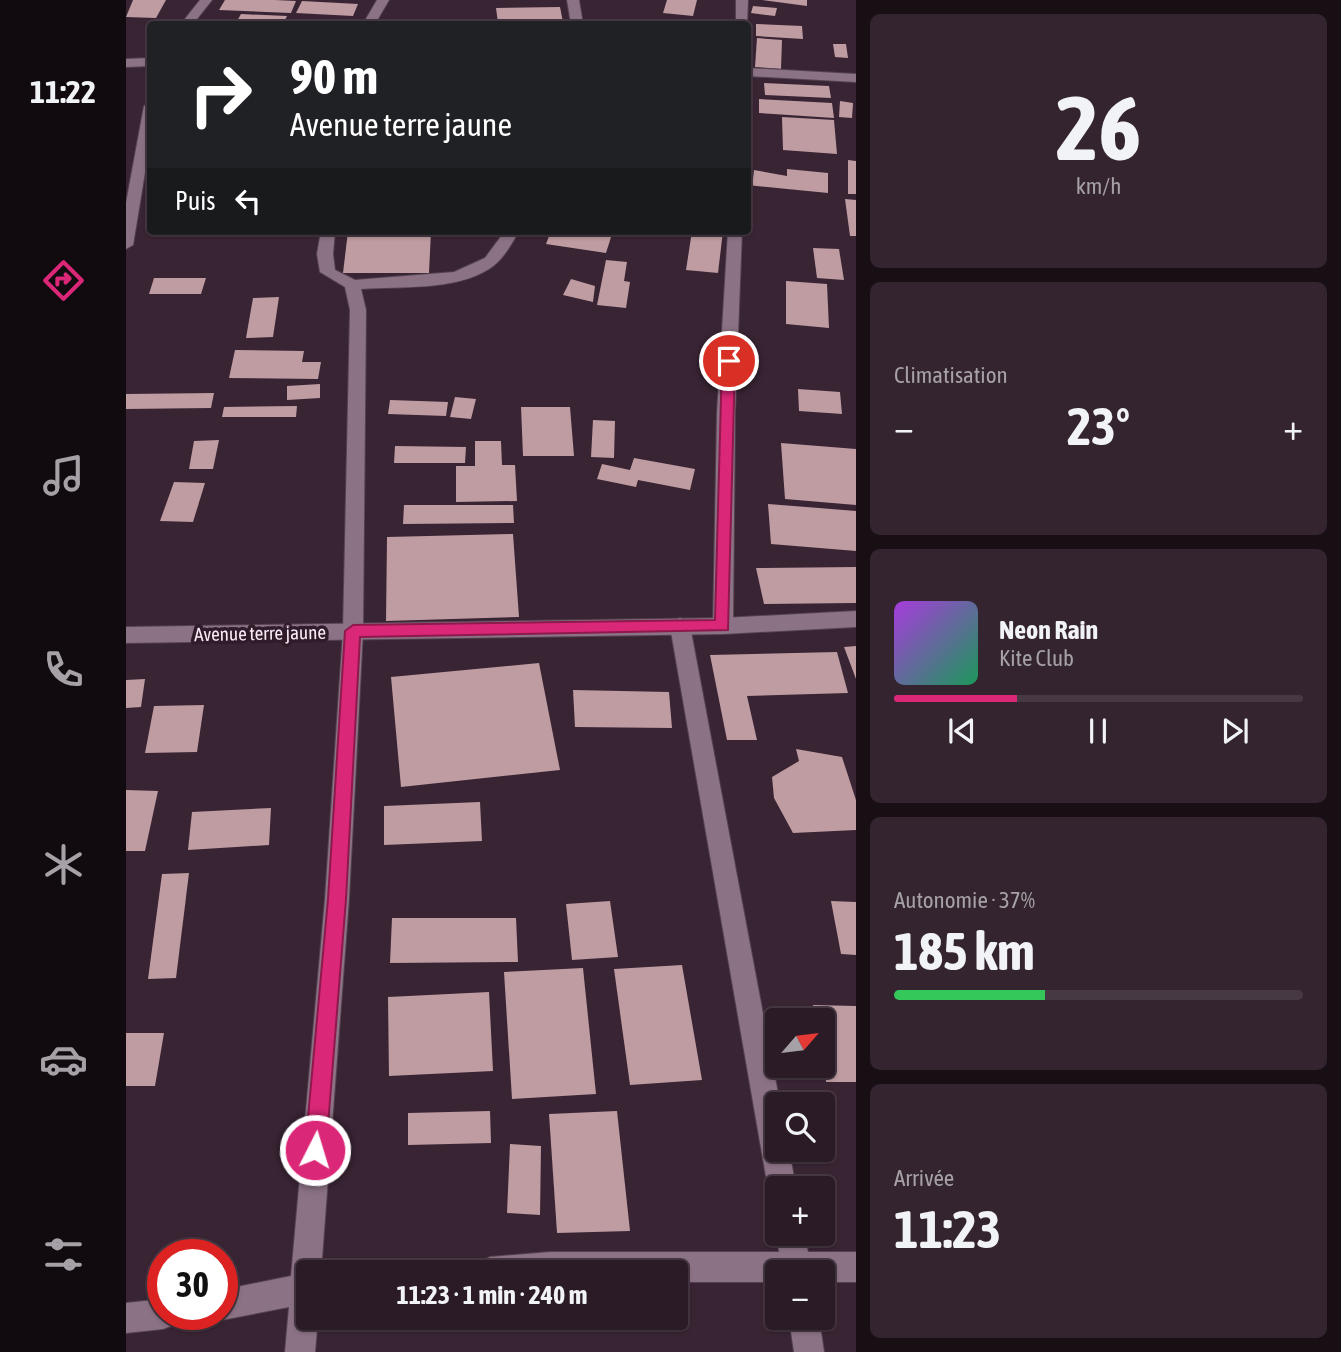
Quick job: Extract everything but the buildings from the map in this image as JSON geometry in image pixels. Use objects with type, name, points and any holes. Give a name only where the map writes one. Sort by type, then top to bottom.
[{"type":"street","points":[[189,21],[206,0]]},
{"type":"street","points":[[371,21],[383,0]]},
{"type":"street","points":[[573,0],[576,21]]},
{"type":"street","points":[[742,0],[743,21]]},
{"type":"street","points":[[126,63],[147,62]]},
{"type":"street","points":[[751,72],[856,78]]},
{"type":"street","points":[[126,245],[147,123]]},
{"type":"street","points":[[327,235],[325,254],[328,272],[352,285],[429,278],[479,269],[504,245],[510,235]]},
{"type":"street","points":[[723,626],[726,413],[735,235]]},
{"type":"street","points":[[308,1260],[337,899],[353,631],[358,310],[352,285]]},
{"type":"street","name":"Avenue terre jaune","points":[[126,635],[723,626],[856,619]]},
{"type":"street","points":[[680,626],[780,1176]]},
{"type":"street","points":[[835,1268],[856,1267]]},
{"type":"street","points":[[688,1269],[765,1270]]},
{"type":"street","points":[[238,1302],[296,1291]]},
{"type":"street","points":[[126,1318],[147,1316]]},
{"type":"street","points":[[300,1352],[302,1330]]},
{"type":"street","points":[[806,1330],[809,1352]]},
{"type":"route","points":[[315,1150],[337,899],[353,631],[723,626],[729,361]]}]
